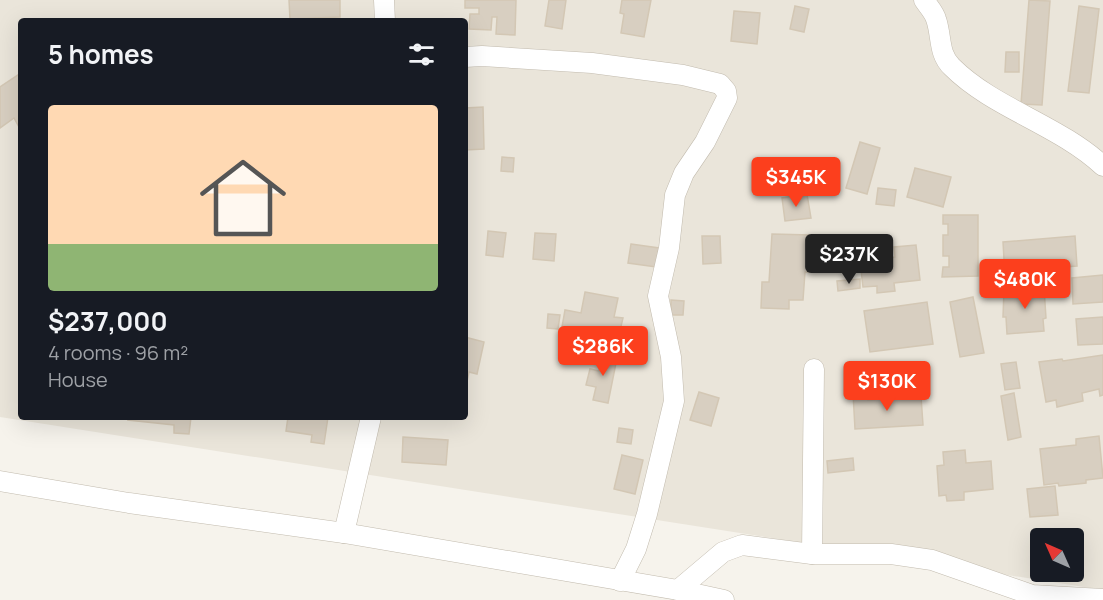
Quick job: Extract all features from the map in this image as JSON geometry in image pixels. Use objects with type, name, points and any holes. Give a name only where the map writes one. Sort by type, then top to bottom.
[{"type":"street","points":[[384,0],[385,18]]},
{"type":"street","points":[[924,0],[936,19],[945,59],[952,67],[976,86],[1086,150],[1103,166]]},
{"type":"street","points":[[468,57],[592,63],[683,75],[720,84],[726,91],[727,98],[705,142],[684,173],[675,195],[669,248],[658,296],[671,357],[674,401],[647,514],[636,549],[620,581]]},
{"type":"street","points":[[812,554],[814,369]]},
{"type":"street","points":[[344,533],[370,420]]},
{"type":"street","points":[[0,482],[129,503],[344,533],[678,590],[724,600]]},
{"type":"street","points":[[678,590],[723,552],[742,545],[812,554],[891,554],[932,560],[1032,595],[1103,598]]},
{"type":"shaded area","points":[[0,0],[1103,0],[1103,590],[1052,582],[1084,582],[1084,528],[1030,528],[1030,579],[19,420],[468,420],[468,18],[18,18],[18,420],[0,417]]},
{"type":"building","points":[[289,0],[340,0],[340,17],[290,18]]},
{"type":"building","points":[[465,0],[516,0],[515,35],[496,34],[497,17],[492,17],[491,30],[469,29],[470,14],[479,14],[479,8],[465,8]]},
{"type":"building","points":[[549,0],[566,0],[562,29],[545,26]]},
{"type":"building","points":[[622,0],[651,0],[644,37],[621,33],[624,14],[620,13]]},
{"type":"building","points":[[1029,0],[1050,1],[1042,105],[1021,104]]},
{"type":"building","points":[[795,6],[809,9],[804,32],[790,29]]},
{"type":"building","points":[[1079,6],[1099,9],[1089,93],[1068,91]]},
{"type":"building","points":[[734,11],[760,13],[757,44],[731,41]]},
{"type":"building","points":[[1006,52],[1019,52],[1019,72],[1005,72]]},
{"type":"building","points":[[18,75],[18,125],[14,118],[0,128],[0,87]]},
{"type":"building","points":[[483,107],[484,149],[468,150],[468,108]]},
{"type":"building","points":[[860,142],[880,148],[867,194],[846,188]]},
{"type":"building","points":[[502,157],[514,158],[513,172],[501,171]]},
{"type":"building","points":[[915,168],[951,177],[943,207],[907,197]]},
{"type":"building","points":[[878,188],[896,190],[894,206],[876,204]]},
{"type":"building","points":[[807,194],[811,218],[785,221],[782,198]]},
{"type":"building","points":[[943,215],[978,215],[978,276],[942,277],[943,267],[949,267],[949,256],[943,256],[943,235],[948,235],[948,224],[943,224]]},
{"type":"building","points":[[488,231],[506,233],[503,257],[486,255]]},
{"type":"building","points":[[535,233],[556,234],[554,261],[533,259]]},
{"type":"building","points":[[772,234],[811,235],[810,272],[805,272],[803,300],[789,300],[789,309],[761,308],[762,282],[769,282]]},
{"type":"building","points":[[702,236],[720,236],[721,263],[703,264]]},
{"type":"building","points":[[1075,236],[1077,266],[1037,269],[1037,273],[1005,276],[1003,242]]},
{"type":"building","points":[[853,240],[854,273],[845,274],[844,254],[831,255],[831,241]]},
{"type":"building","points":[[631,244],[659,248],[656,267],[628,263]]},
{"type":"building","points":[[916,245],[920,280],[894,283],[895,291],[877,293],[877,286],[863,287],[860,261],[895,257],[894,247]]},
{"type":"building","points":[[1103,275],[1103,302],[1073,304],[1072,278]]},
{"type":"building","points":[[860,279],[860,288],[838,291],[837,281]]},
{"type":"building","points":[[1044,288],[1046,318],[1043,319],[1044,331],[1007,334],[1006,317],[1003,317],[1004,290]]},
{"type":"building","points":[[585,292],[618,298],[614,317],[623,318],[618,339],[605,337],[603,345],[584,341],[586,335],[562,327],[565,310],[581,313]]},
{"type":"building","points":[[973,297],[984,353],[960,357],[950,302]]},
{"type":"building","points":[[671,300],[684,301],[683,315],[671,315]]},
{"type":"building","points":[[927,302],[933,344],[870,352],[864,311]]},
{"type":"building","points":[[548,314],[560,315],[558,329],[547,328]]},
{"type":"building","points":[[1103,317],[1103,344],[1078,345],[1076,319]]},
{"type":"building","points":[[468,338],[484,342],[477,374],[469,372],[468,377]]},
{"type":"building","points":[[602,350],[618,353],[608,403],[593,400],[596,387],[586,385],[590,369],[599,371]]},
{"type":"building","points":[[1103,355],[1103,395],[1100,396],[1099,389],[1082,393],[1083,401],[1057,407],[1056,400],[1046,402],[1039,362]]},
{"type":"building","points":[[1016,362],[1020,388],[1005,390],[1001,364]]},
{"type":"building","points":[[699,392],[719,398],[711,426],[690,420]]},
{"type":"building","points":[[868,392],[868,400],[921,396],[923,425],[855,429],[853,393]]},
{"type":"building","points":[[1014,393],[1021,437],[1008,440],[1001,396]]},
{"type":"building","points":[[128,420],[191,420],[189,434],[174,433],[174,425]]},
{"type":"building","points":[[288,420],[328,420],[324,444],[311,442],[312,435],[286,431]]},
{"type":"building","points":[[619,428],[633,430],[631,444],[617,442]]},
{"type":"building","points":[[1099,436],[1103,478],[1086,480],[1086,483],[1044,485],[1040,449],[1076,445],[1076,439]]},
{"type":"building","points":[[403,437],[448,440],[446,465],[402,462]]},
{"type":"building","points":[[965,450],[966,463],[991,461],[993,489],[964,492],[964,500],[947,501],[946,495],[939,496],[937,466],[944,465],[943,452]]},
{"type":"building","points":[[622,455],[643,460],[635,494],[614,489]]},
{"type":"building","points":[[853,458],[854,470],[828,473],[827,461]]},
{"type":"building","points":[[1055,486],[1058,515],[1030,517],[1027,489]]}]
